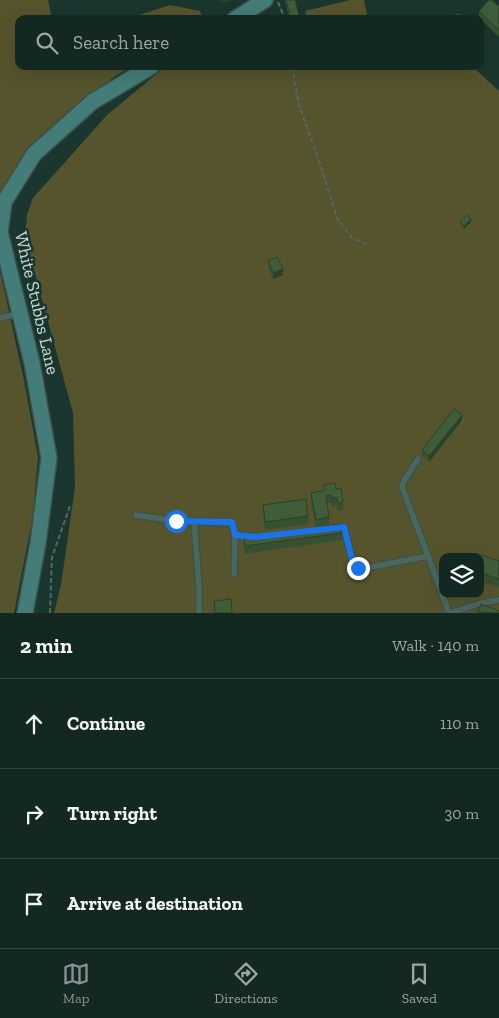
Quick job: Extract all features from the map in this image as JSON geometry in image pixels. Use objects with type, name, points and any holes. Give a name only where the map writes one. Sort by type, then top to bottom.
[{"type":"street","points":[[242,15],[266,0]]},
{"type":"street","name":"White Stubbs Lane","points":[[25,613],[38,543],[49,458],[32,362],[0,232],[4,202],[34,154],[92,102],[145,70]]},
{"type":"lane","points":[[0,318],[20,314]]},
{"type":"lane","points":[[418,459],[402,487],[450,613],[499,600]]},
{"type":"lane","points":[[136,516],[176,521],[232,522],[235,535],[234,574]]},
{"type":"lane","points":[[194,521],[199,613]]},
{"type":"lane","points":[[324,529],[344,527],[353,563],[361,569],[428,556]]},
{"type":"lane","points":[[235,535],[263,536]]},
{"type":"path","points":[[276,0],[282,8],[284,15]]},
{"type":"path","points":[[293,70],[299,105],[338,220],[352,238],[368,244]]},
{"type":"path","points":[[50,613],[52,556],[70,506]]},
{"type":"shaded area","points":[[0,0],[48,0],[51,15],[15,15],[15,70],[125,70],[115,76],[48,131],[20,166],[0,196]]},
{"type":"shaded area","points":[[350,0],[364,0],[367,15],[306,15],[305,11]]},
{"type":"shaded area","points":[[170,5],[200,11],[202,15],[139,15]]},
{"type":"shaded area","points":[[161,70],[476,70],[499,91],[499,613],[54,613],[61,585],[75,487],[73,413],[25,237],[27,215],[33,198],[107,115]]},
{"type":"shaded area","points":[[0,271],[24,380],[38,457],[33,516],[14,613],[0,613]]},
{"type":"building","points":[[286,0],[295,0],[299,15],[290,15]]},
{"type":"building","points":[[489,0],[499,5],[499,30],[484,15],[479,11]]},
{"type":"building","points":[[467,215],[471,219],[464,226],[460,222]]},
{"type":"building","points":[[277,257],[283,269],[273,273],[268,261]]},
{"type":"building","points":[[454,409],[462,415],[429,456],[422,450]]},
{"type":"building","points":[[335,483],[336,489],[341,488],[343,502],[338,503],[337,497],[331,498],[331,495],[326,496],[329,517],[316,520],[311,493],[325,490],[324,485]]},
{"type":"building","points":[[306,499],[308,516],[265,522],[263,505]]},
{"type":"building","points":[[341,524],[342,533],[245,546],[244,538]]},
{"type":"building","points":[[484,556],[499,561],[499,579],[484,574]]},
{"type":"building","points":[[231,599],[232,613],[215,613],[214,601]]},
{"type":"building","points":[[481,604],[499,611],[499,613],[478,612]]},
{"type":"route","points":[[176,521],[232,522],[235,535],[255,537],[344,527],[353,563],[358,568]]}]
